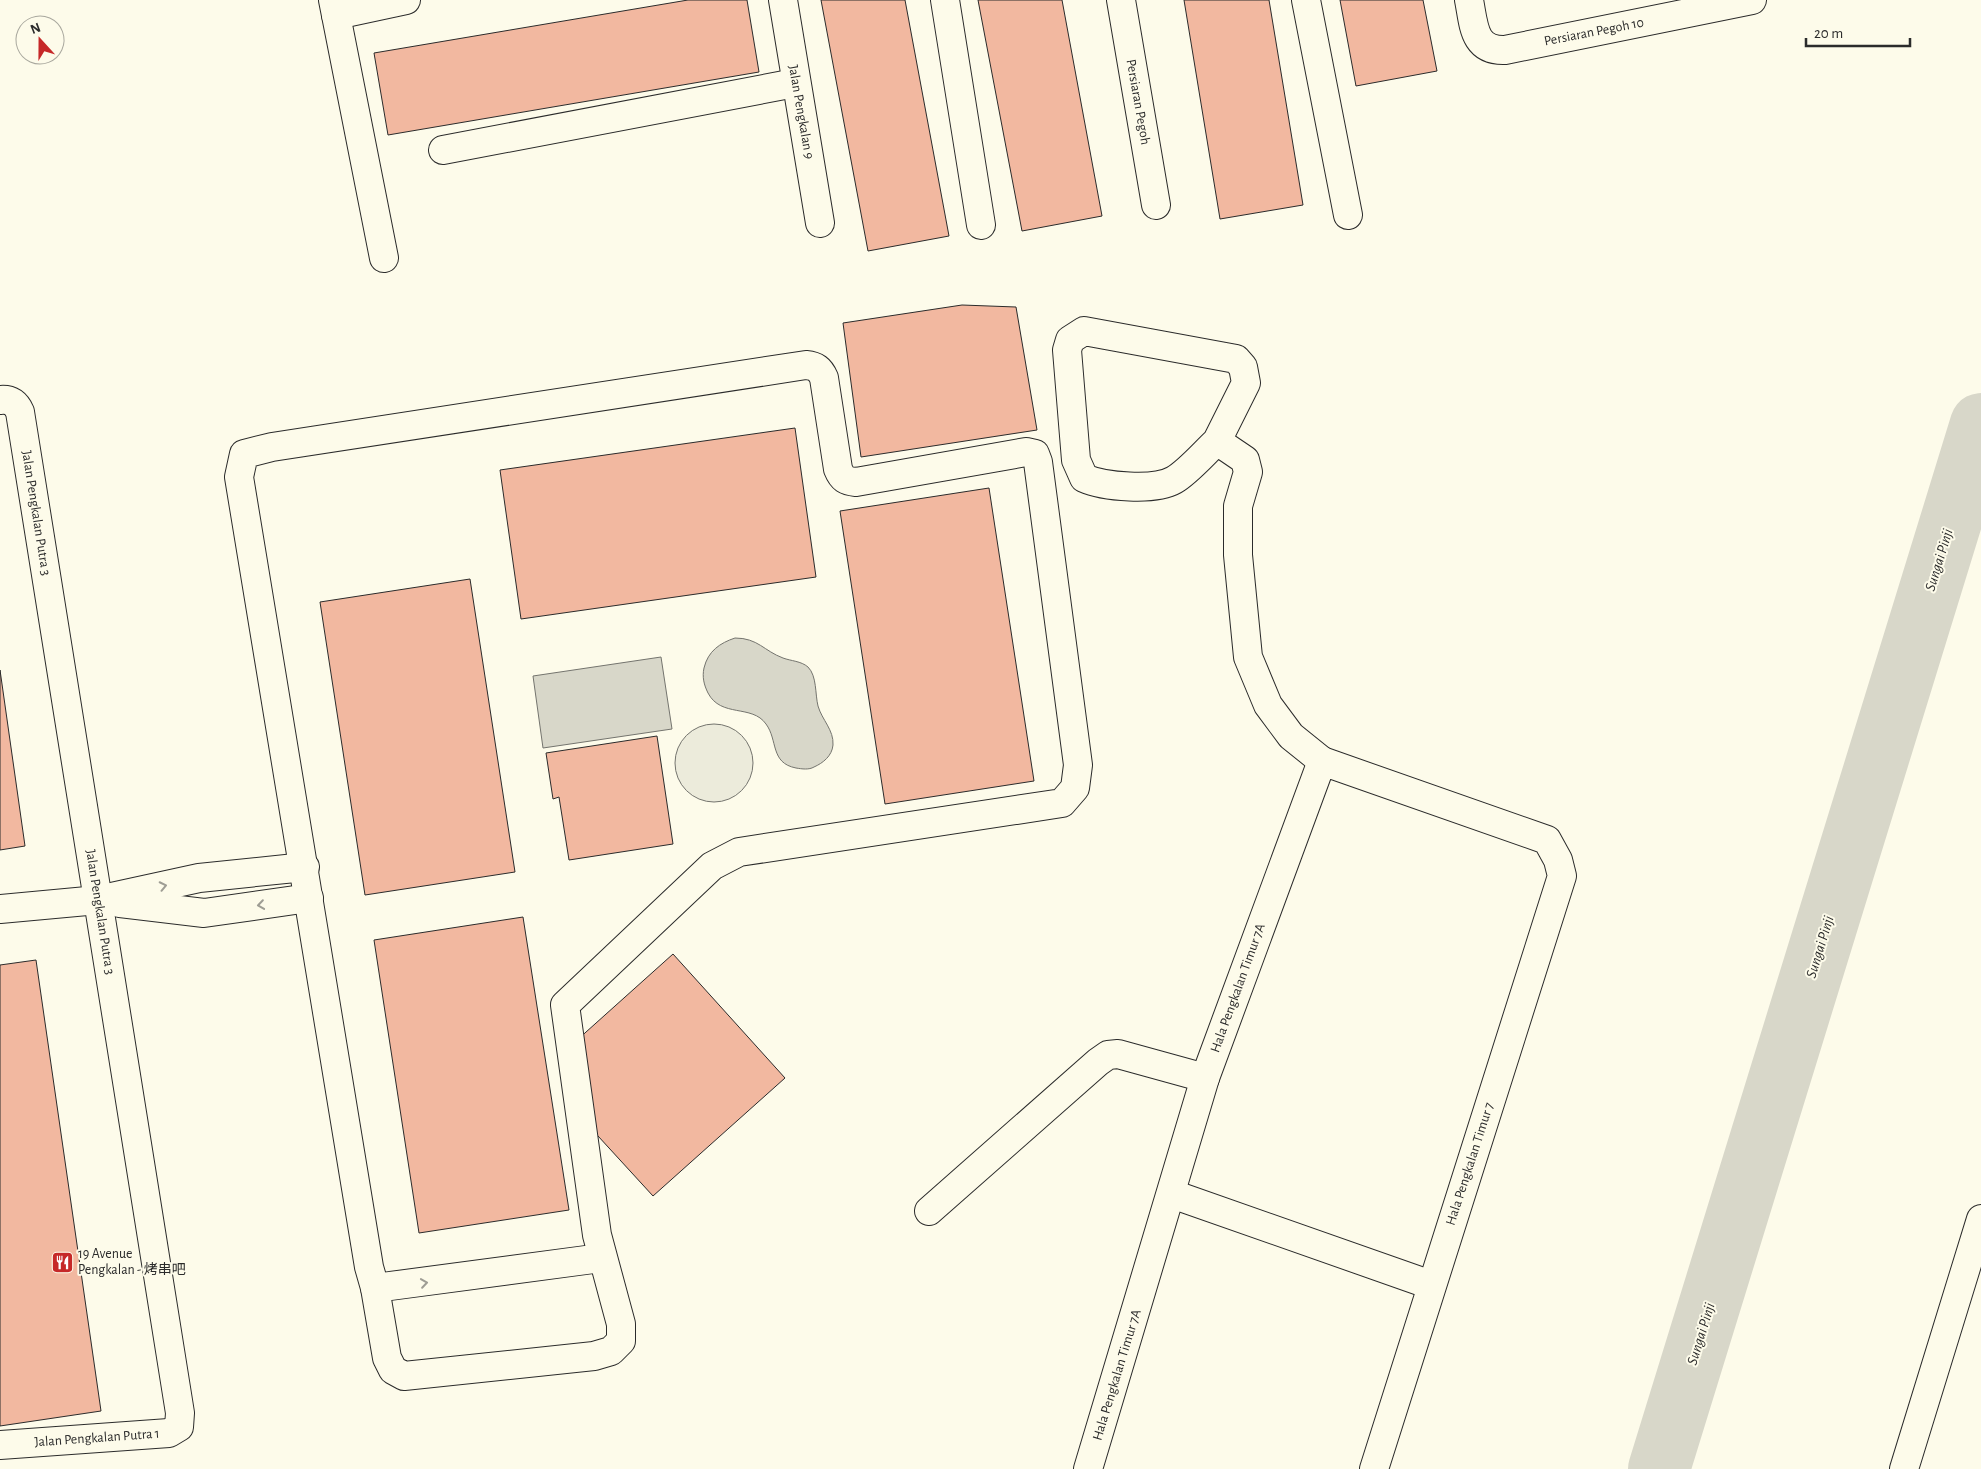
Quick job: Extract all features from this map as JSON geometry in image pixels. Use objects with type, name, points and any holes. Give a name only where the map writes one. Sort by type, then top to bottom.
[{"type":"street","points":[[384,258],[334,7],[406,0]]},
{"type":"street","name":"Jalan Pengkalan 9","points":[[783,0],[795,83],[820,223]]},
{"type":"street","points":[[945,0],[981,225]]},
{"type":"street","name":"Persiaran Pegoh","points":[[1121,0],[1156,205]]},
{"type":"street","points":[[1306,0],[1348,215]]},
{"type":"street","name":"Persiaran Pegoh 10","points":[[1469,0],[1478,40],[1485,47],[1495,50],[1505,50],[1752,0]]},
{"type":"street","points":[[443,150],[795,83]]},
{"type":"street","points":[[1084,330],[1236,359],[1243,367],[1246,383],[1217,441],[1174,480],[1150,486],[1095,483],[1084,478],[1076,460],[1067,350],[1070,340],[1084,330]]},
{"type":"street","points":[[806,365],[814,366],[824,378],[838,470],[841,477],[848,482],[1026,452],[1035,454],[1038,462],[1078,765],[1076,788],[1062,803],[739,852],[712,866],[565,1005],[601,1258],[621,1324],[621,1341],[611,1350],[594,1356],[404,1376],[393,1370],[387,1358],[375,1288],[369,1267],[304,867],[239,477],[244,454],[272,447],[806,365]]},
{"type":"street","name":"Jalan Pengkalan Putra 3","points":[[10,406],[98,900],[180,1413]]},
{"type":"street","points":[[1217,441],[1245,460],[1247,465],[1248,472],[1238,506],[1238,555],[1248,657],[1268,704],[1291,736],[1322,761]]},
{"type":"street","name":"Hala Pengkalan Timur 7","points":[[1322,761],[1547,840],[1558,860],[1562,876],[1431,1284],[1374,1469]]},
{"type":"street","name":"Hala Pengkalan Timur 7A","points":[[1088,1469],[1172,1194],[1205,1078],[1322,761]]},
{"type":"street","points":[[0,909],[98,900],[199,878],[304,867]]},
{"type":"street","points":[[98,900],[204,913],[309,898]]},
{"type":"street","points":[[929,1211],[1108,1055],[1118,1054],[1205,1078]]},
{"type":"street","points":[[1172,1194],[1431,1284]]},
{"type":"street","points":[[1904,1469],[1981,1219]]},
{"type":"street","points":[[375,1288],[601,1258]]},
{"type":"street","name":"Jalan Pengkalan Putra 1","points":[[0,1445],[169,1433],[179,1427],[180,1413]]},
{"type":"shaded area","points":[[735,638],[755,642],[776,655],[802,663],[811,671],[818,706],[833,740],[831,753],[821,763],[808,769],[788,765],[778,756],[770,730],[760,718],[753,714],[721,706],[708,693],[704,684],[703,671],[708,657],[715,648]]},
{"type":"shaded area","points":[[661,657],[672,729],[543,748],[533,676]]},
{"type":"shaded area","points":[[714,724],[729,727],[746,741],[750,748],[753,763],[750,778],[736,795],[729,799],[714,802],[699,799],[682,785],[678,778],[675,763],[678,748],[692,731],[699,727]]},
{"type":"building","points":[[688,0],[747,0],[759,72],[388,135],[374,53]]},
{"type":"building","points":[[821,0],[905,0],[949,236],[868,251]]},
{"type":"building","points":[[978,0],[1062,0],[1102,216],[1022,231]]},
{"type":"building","points":[[1184,0],[1269,0],[1303,205],[1220,219]]},
{"type":"building","points":[[1340,0],[1423,0],[1437,71],[1356,86]]},
{"type":"building","points":[[962,305],[1016,307],[1037,430],[861,457],[843,323]]},
{"type":"building","points":[[795,428],[816,577],[521,619],[500,470]]},
{"type":"building","points":[[989,488],[1034,781],[885,804],[840,511]]},
{"type":"building","points":[[470,579],[515,872],[365,895],[320,602]]},
{"type":"building","points":[[0,670],[25,846],[0,850]]},
{"type":"building","points":[[657,736],[673,844],[569,860],[559,797],[553,799],[546,753]]},
{"type":"building","points":[[523,917],[569,1210],[419,1233],[374,940]]},
{"type":"building","points":[[673,954],[785,1078],[653,1196],[587,1124],[576,1041]]},
{"type":"building","points":[[36,960],[101,1411],[0,1426],[0,965]]},
{"type":"waterway","name":"Sungai Pinji","points":[[1659,1469],[1981,424]]},
{"type":"place","name":"19 Avenue Pengkalan - 烤串吧","points":[[62,1262]]}]
